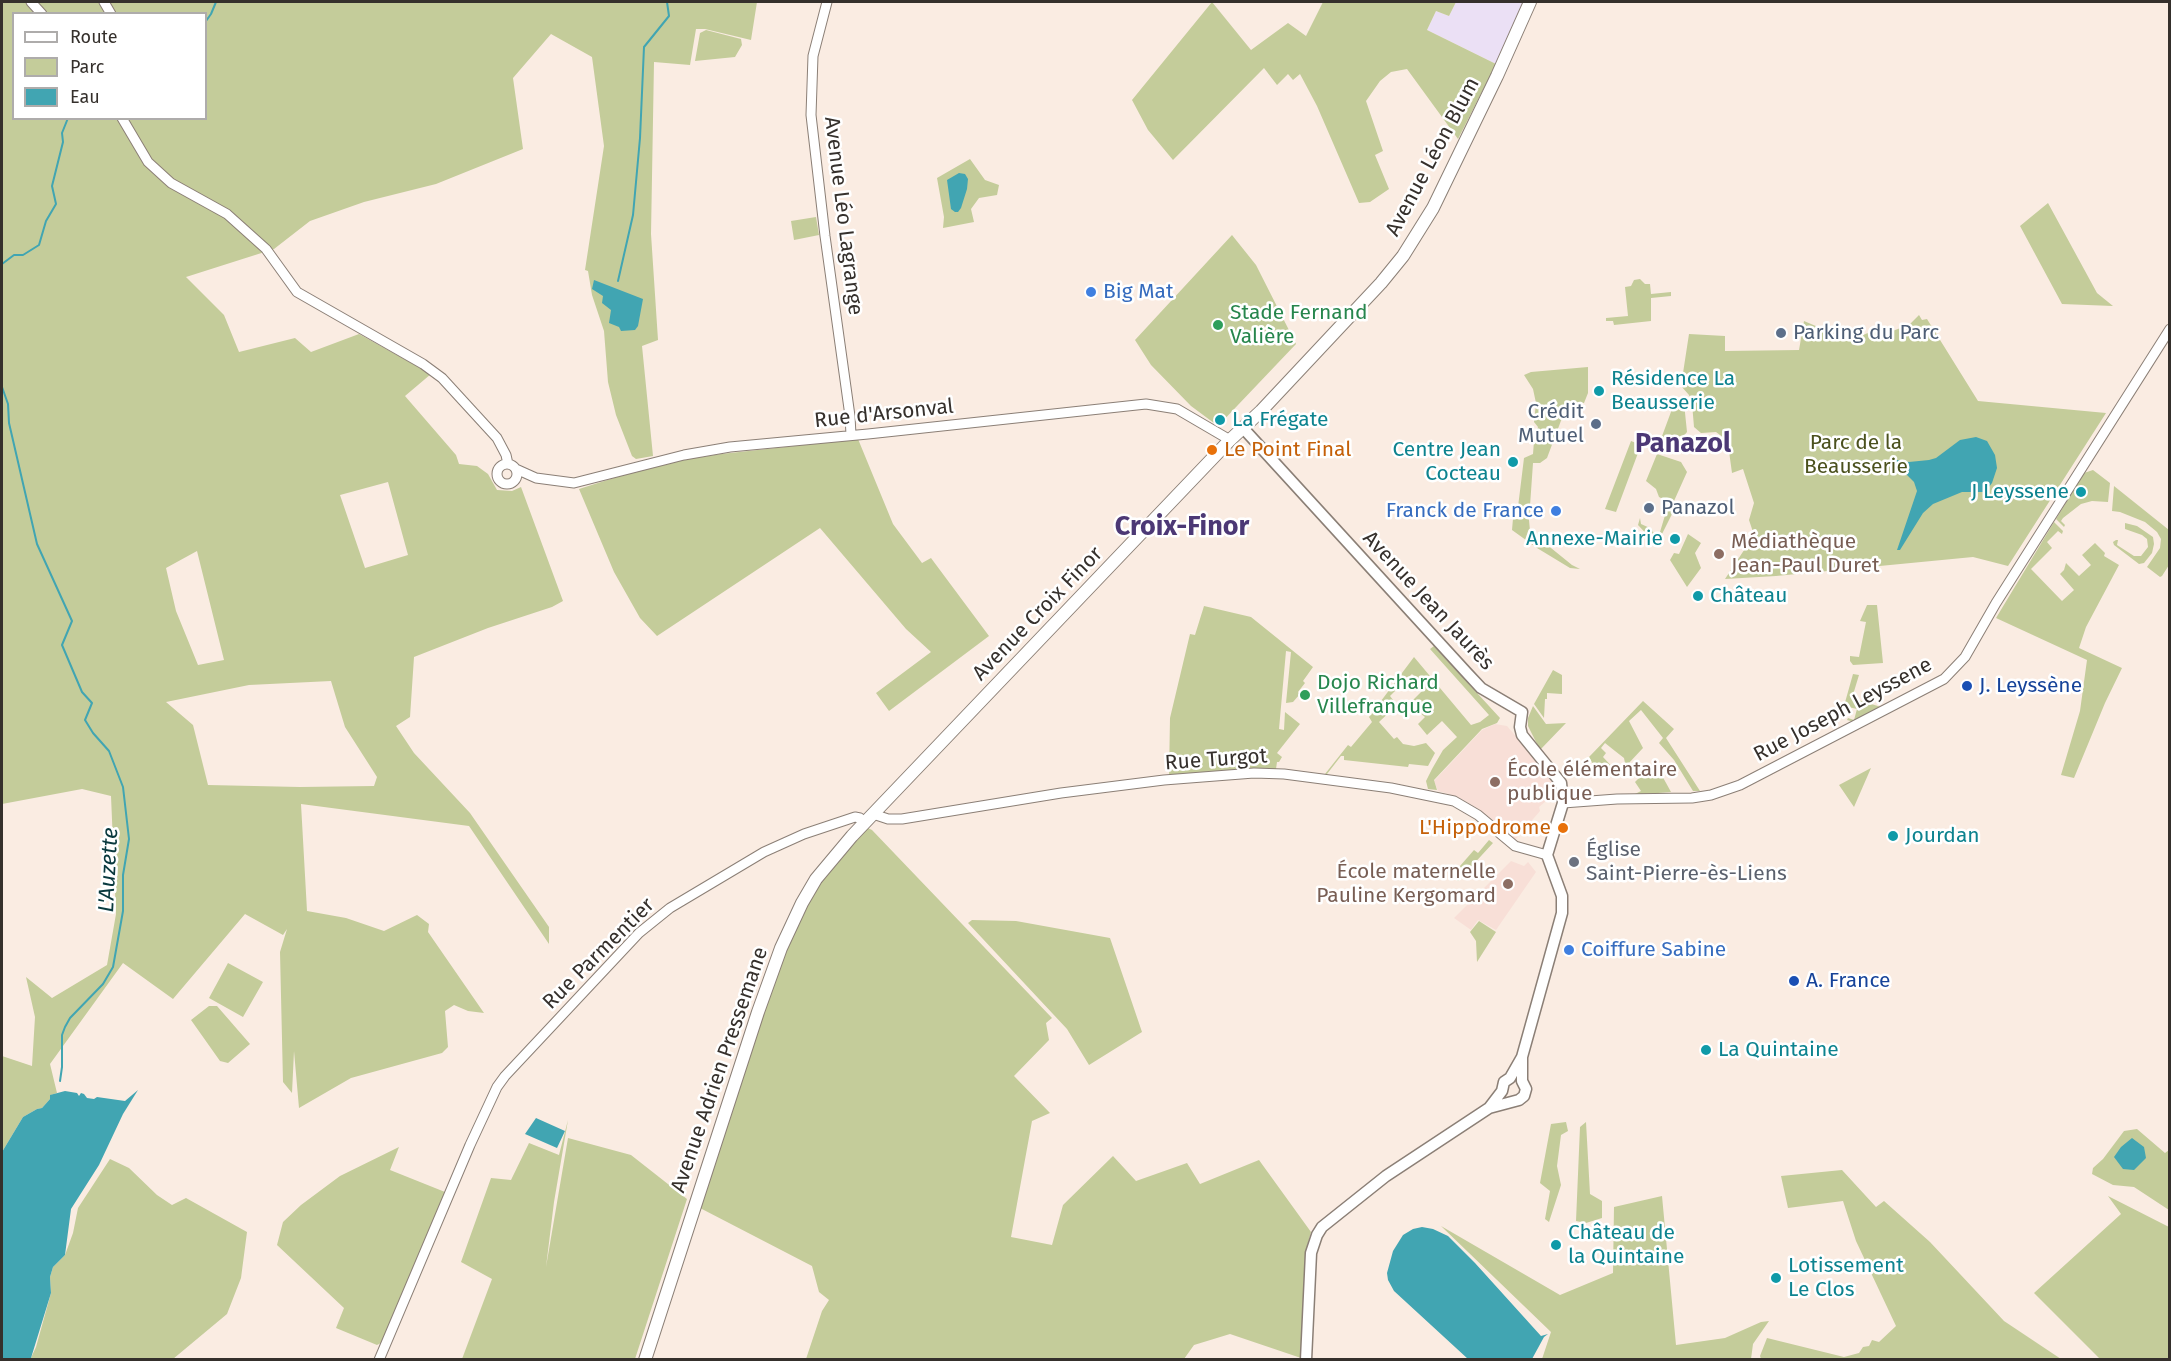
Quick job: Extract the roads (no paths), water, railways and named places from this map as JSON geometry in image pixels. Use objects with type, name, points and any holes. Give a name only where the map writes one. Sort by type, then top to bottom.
[{"type":"main road","name":"Avenue Léon Blum","points":[[1230,440],[1261,411],[1381,283],[1403,256],[1433,208],[1530,2]]},
{"type":"main road","name":"Avenue Léon Blum","points":[[1497,76],[1538,2]]},
{"type":"main road","name":"Avenue Jean Jaurès","points":[[1243,428],[1463,670],[1481,688],[1522,712],[1520,727],[1522,735],[1561,783],[1563,803]]},
{"type":"main road","name":"Avenue Croix Finor","points":[[869,818],[1230,440]]},
{"type":"main road","points":[[1489,1108],[1522,1057],[1562,913],[1562,896],[1547,855],[1563,803]]},
{"type":"main road","name":"Avenue Adrien Pressemane","points":[[645,1359],[781,948],[816,879],[869,818]]},
{"type":"main road","points":[[1306,1359],[1311,1253],[1322,1227],[1386,1176],[1489,1108],[1519,1100],[1524,1096],[1522,1057]]},
{"type":"main road","points":[[1510,1078],[1522,1081]]},
{"type":"main road","points":[[1502,1091],[1503,1096],[1510,1101]]},
{"type":"street","name":"Avenue Léo Lagrange","points":[[826,2],[813,56],[811,115],[851,435]]},
{"type":"street","points":[[124,120],[148,162],[171,183],[227,214],[266,249],[297,292],[423,364],[442,378],[496,438],[512,466],[517,477],[513,482],[505,484],[497,479],[497,470],[502,465],[512,466]]},
{"type":"street","name":"Rue Joseph Leyssene","points":[[1563,803],[1617,799],[1692,798],[1711,795],[1740,785],[1944,679],[1965,657],[1996,603],[2169,329]]},
{"type":"street","name":"Rue d'Arsonval","points":[[513,482],[536,478],[574,483],[684,455],[730,447],[1146,404],[1177,409],[1230,440]]},
{"type":"street","name":"Rue d'Arsonval","points":[[512,466],[536,478]]},
{"type":"street","name":"Rue Turgot","points":[[869,818],[902,819],[1060,793],[1164,780],[1254,773],[1284,774],[1435,795],[1454,801],[1478,815],[1515,846],[1547,855]]},
{"type":"street","name":"Rue Parmentier","points":[[378,1359],[470,1145],[497,1087],[505,1076],[639,933],[670,908],[764,852],[804,834],[849,819],[869,818]]},
{"type":"water","points":[[959,173],[965,174],[968,179],[967,189],[961,208],[955,212],[951,209],[947,180]]},
{"type":"water","points":[[594,280],[643,299],[638,326],[635,330],[621,331],[619,327],[609,323],[611,310],[602,303],[603,296],[592,289]]},
{"type":"water","points":[[1976,437],[1987,441],[1995,455],[1997,468],[1992,483],[1985,492],[1962,492],[1933,504],[1923,513],[1900,550],[1897,550],[1917,491],[1914,482],[1891,459],[1909,462],[1929,460],[1936,458],[1960,440]]},
{"type":"water","points":[[138,1090],[123,1114],[99,1165],[71,1209],[65,1255],[53,1267],[50,1277],[51,1293],[31,1358],[2,1359],[2,1152],[23,1117],[42,1108],[50,1099],[50,1095],[65,1091],[77,1093],[79,1096],[81,1093],[87,1098],[125,1101]]},
{"type":"water","points":[[536,1118],[565,1131],[557,1148],[525,1134]]},
{"type":"water","points":[[2132,1138],[2144,1147],[2146,1158],[2134,1170],[2123,1169],[2114,1157]]},
{"type":"water","points":[[1422,1227],[1448,1236],[1541,1336],[1548,1334],[1532,1359],[1468,1359],[1394,1291],[1387,1273],[1393,1251],[1403,1235]]},
{"type":"waterway","name":"L'Auzette","points":[[207,20],[216,2]]},
{"type":"waterway","points":[[618,281],[633,215],[640,138],[644,47],[669,16],[667,2]]},
{"type":"waterway","name":"L'Auzette","points":[[2,264],[14,255],[23,255],[39,245],[46,221],[56,204],[52,186],[63,142],[62,133],[67,120]]},
{"type":"waterway","name":"L'Auzette","points":[[2,387],[8,404],[9,423],[37,544],[72,621],[62,645],[82,692],[92,703],[85,720],[109,751],[123,787],[129,839],[123,875],[123,911],[113,967],[103,984],[70,1018],[65,1027],[62,1035],[60,1081]]},
{"type":"place","name":"Big Mat","points":[[1091,292]]},
{"type":"place","name":"Stade Fernand Valière","points":[[1218,325]]},
{"type":"place","name":"Parking du Parc","points":[[1781,333]]},
{"type":"place","name":"Résidence La Beausserie","points":[[1599,391]]},
{"type":"place","name":"La Frégate","points":[[1220,420]]},
{"type":"place","name":"Crédit Mutuel","points":[[1596,424]]},
{"type":"place","name":"Le Point Final","points":[[1212,450]]},
{"type":"place","name":"Centre Jean Cocteau","points":[[1513,462]]},
{"type":"place","name":"J Leyssene","points":[[2081,492]]},
{"type":"place","name":"Panazol","points":[[1649,508]]},
{"type":"place","name":"Franck de France","points":[[1556,511]]},
{"type":"place","name":"Annexe-Mairie","points":[[1675,539]]},
{"type":"place","name":"Médiathèque Jean-Paul Duret","points":[[1719,554]]},
{"type":"place","name":"Château","points":[[1698,596]]},
{"type":"place","name":"J. Leyssène","points":[[1967,686]]},
{"type":"place","name":"Dojo Richard Villefranque","points":[[1305,695]]},
{"type":"place","name":"École élémentaire publique","points":[[1495,782]]},
{"type":"place","name":"L'Hippodrome","points":[[1563,828]]},
{"type":"place","name":"Jourdan","points":[[1893,836]]},
{"type":"place","name":"Église Saint-Pierre-ès-Liens","points":[[1574,862]]},
{"type":"place","name":"École maternelle Pauline Kergomard","points":[[1508,884]]},
{"type":"place","name":"Coiffure Sabine","points":[[1569,950]]},
{"type":"place","name":"A. France","points":[[1794,981]]},
{"type":"place","name":"La Quintaine","points":[[1706,1050]]},
{"type":"place","name":"Château de la Quintaine","points":[[1556,1245]]},
{"type":"place","name":"Lotissement Le Clos","points":[[1776,1278]]},
{"type":"district","name":"Panazol","points":[[1683,444]]},
{"type":"district","name":"Croix-Finor","points":[[1182,527]]},
{"type":"park label","name":"Parc de la Beausserie","points":[[1856,455]]}]
